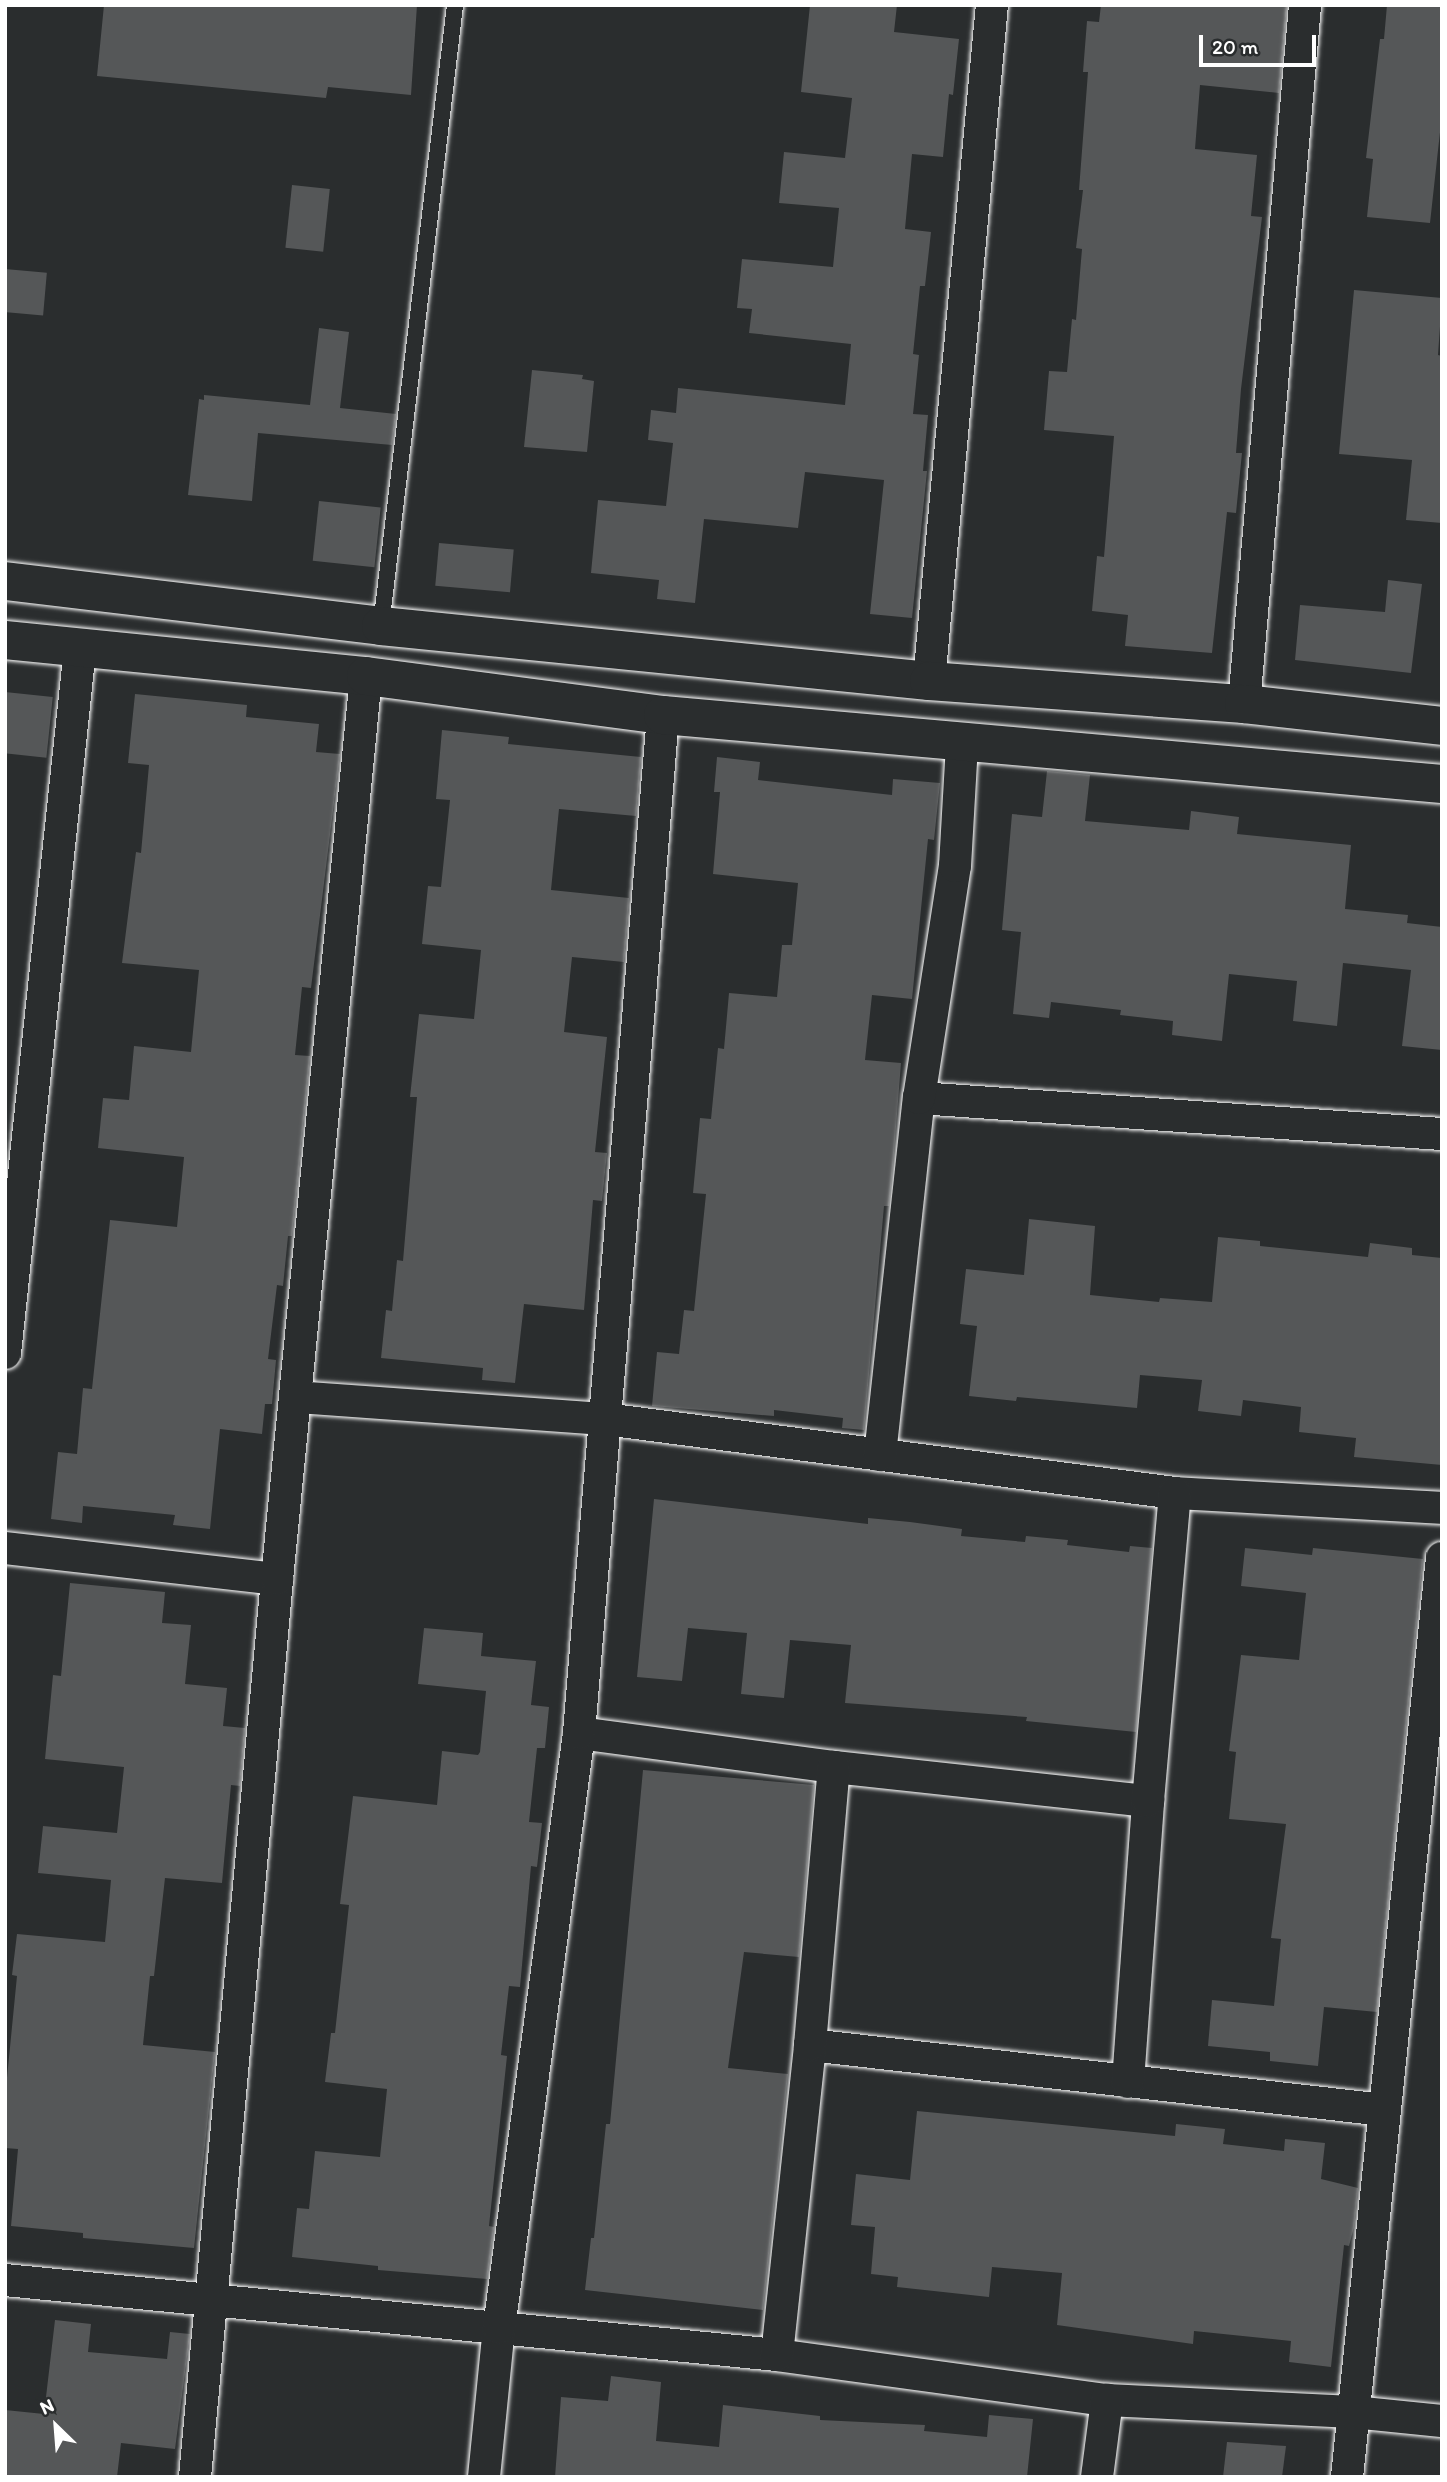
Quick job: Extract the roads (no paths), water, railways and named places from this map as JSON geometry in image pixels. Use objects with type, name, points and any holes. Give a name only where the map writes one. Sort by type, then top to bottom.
[{"type":"street","points":[[929,681],[992,5]]},
{"type":"street","points":[[1244,704],[1305,5]]},
{"type":"street","points":[[5,581],[381,626],[929,681],[1244,704],[1442,726]]},
{"type":"street","points":[[5,640],[366,676],[663,715],[1442,784]]},
{"type":"street","points":[[5,1353],[80,649]]},
{"type":"street","points":[[195,2477],[277,1579],[366,676]]},
{"type":"street","points":[[484,2477],[499,2328],[579,1733],[663,715]]},
{"type":"street","points":[[880,1455],[919,1098],[955,866],[962,743]]},
{"type":"street","points":[[919,1098],[1442,1134]]},
{"type":"street","points":[[296,1397],[605,1419],[1175,1493],[1442,1508]]},
{"type":"street","points":[[1128,2081],[1148,1801],[1175,1493]]},
{"type":"street","points":[[5,1548],[277,1579]]},
{"type":"street","points":[[1347,2477],[1384,2110],[1430,1783],[1442,1558]]},
{"type":"street","points":[[579,1733],[834,1767],[1148,1801]]},
{"type":"street","points":[[777,2356],[810,2045],[834,1767]]},
{"type":"street","points":[[810,2045],[1384,2110]]},
{"type":"street","points":[[5,2280],[777,2356],[1107,2400],[1353,2412],[1442,2421]]},
{"type":"street","points":[[1097,2477],[1107,2400]]},
{"type":"lane","points":[[381,626],[454,5]]}]
